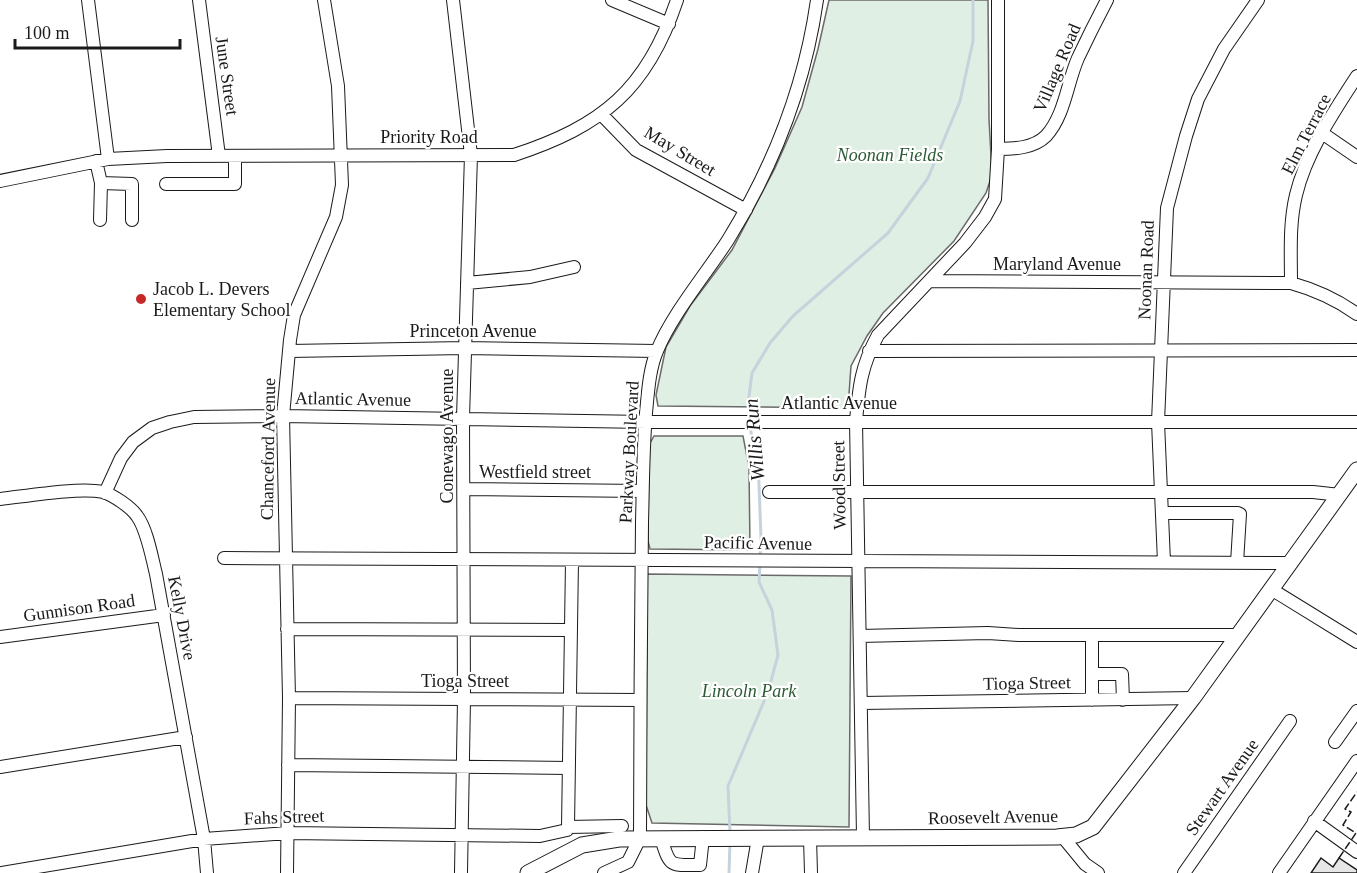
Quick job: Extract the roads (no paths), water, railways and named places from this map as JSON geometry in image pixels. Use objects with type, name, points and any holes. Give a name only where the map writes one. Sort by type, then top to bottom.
[{"type":"main road","name":"Roosevelt Avenue","points":[[528,873],[582,845],[619,839],[1062,837],[1076,835],[1093,827],[1193,698],[1357,471]]},
{"type":"street","points":[[88,0],[102,160],[100,220]]},
{"type":"street","name":"June Street","points":[[199,0],[219,156]]},
{"type":"street","name":"Chanceford Avenue","points":[[287,873],[289,698],[283,416],[294,315],[336,217],[342,185],[338,86],[324,0]]},
{"type":"street","name":"Conewago Avenue","points":[[453,0],[471,155],[464,418],[465,559],[461,873]]},
{"type":"street","points":[[612,0],[669,24]]},
{"type":"street","name":"Priority Road","points":[[0,181],[102,160],[167,156],[514,155],[551,143],[602,115],[631,87],[649,63],[669,24],[677,0]]},
{"type":"street","name":"Parkway Boulevard","points":[[640,838],[642,491],[649,384],[657,351],[675,319],[746,210],[766,170],[788,116],[810,40],[817,0]]},
{"type":"street","name":"Wood Street","points":[[863,837],[856,421],[860,378],[869,351],[878,335],[971,235],[995,199],[998,149],[998,0]]},
{"type":"street","name":"Village Road","points":[[998,149],[1029,146],[1045,137],[1056,122],[1077,60],[1107,0]]},
{"type":"street","name":"Noonan Road","points":[[1164,562],[1158,422],[1167,208],[1198,99],[1224,49],[1258,0]]},
{"type":"street","name":"Elm Terrace","points":[[1291,283],[1290,230],[1296,194],[1322,133],[1356,79]]},
{"type":"street","name":"May Street","points":[[602,115],[636,150],[746,210]]},
{"type":"street","points":[[1322,133],[1357,157]]},
{"type":"street","points":[[166,184],[235,184],[235,156]]},
{"type":"street","points":[[101,183],[132,184],[132,220]]},
{"type":"street","points":[[467,283],[530,277],[574,267]]},
{"type":"street","name":"Maryland Avenue","points":[[930,281],[1291,283],[1337,300],[1356,313]]},
{"type":"street","name":"Princeton Avenue","points":[[289,351],[465,348],[657,351]]},
{"type":"street","points":[[869,351],[1357,350]]},
{"type":"street","name":"Atlantic Avenue","points":[[105,493],[121,458],[133,442],[152,428],[194,417],[464,418],[646,422],[1357,422]]},
{"type":"street","name":"Westfield street","points":[[464,489],[642,491]]},
{"type":"street","points":[[0,499],[86,490],[105,493]]},
{"type":"street","points":[[769,492],[1313,492],[1340,495]]},
{"type":"street","name":"Kelly Drive","points":[[105,493],[121,502],[137,516],[150,547],[204,839],[207,873]]},
{"type":"street","points":[[1162,513],[1239,514],[1237,563]]},
{"type":"street","name":"Pacific Avenue","points":[[224,558],[1291,563]]},
{"type":"street","points":[[568,827],[572,561]]},
{"type":"street","points":[[1271,590],[1357,642]]},
{"type":"street","name":"Gunnison Road","points":[[0,637],[164,615]]},
{"type":"street","points":[[287,629],[570,630]]},
{"type":"street","points":[[860,636],[988,633],[1239,635]]},
{"type":"street","points":[[1092,635],[1092,700]]},
{"type":"street","points":[[1092,674],[1122,674],[1123,700]]},
{"type":"street","name":"Tioga Street","points":[[289,698],[640,700]]},
{"type":"street","name":"Tioga Street","points":[[861,703],[1193,698]]},
{"type":"street","points":[[1335,742],[1357,711]]},
{"type":"street","name":"Stewart Avenue","points":[[1184,873],[1290,721]]},
{"type":"street","points":[[0,767],[186,737]]},
{"type":"street","points":[[1279,873],[1357,761]]},
{"type":"street","points":[[288,765],[569,768]]},
{"type":"street","points":[[1314,821],[1357,852]]},
{"type":"street","name":"Fahs Street","points":[[2,873],[204,839],[288,833],[540,836],[567,830],[568,827],[622,826]]},
{"type":"street","points":[[661,838],[667,859],[674,865],[700,865],[703,837]]},
{"type":"street","points":[[1062,837],[1085,864],[1098,873]]},
{"type":"street","points":[[604,873],[628,862],[640,838]]},
{"type":"street","points":[[752,873],[753,838]]},
{"type":"street","points":[[810,838],[811,873]]},
{"type":"waterway","name":"Willis Run","points":[[750,417],[748,404],[752,373],[770,343],[793,316],[888,233],[928,178],[960,101],[973,41],[973,0]]},
{"type":"waterway","name":"Willis Run","points":[[750,424],[752,440],[758,457],[760,557]]},
{"type":"waterway","name":"Willis Run","points":[[730,832],[728,786],[768,692],[778,655],[772,610],[759,582],[760,564]]},
{"type":"waterway","name":"Willis Run","points":[[729,873],[730,842]]},
{"type":"place","name":"Jacob L. Devers Elementary School","points":[[141,299]]},
{"type":"park label","name":"Noonan Fields","points":[[890,155]]},
{"type":"park label","name":"Lincoln Park","points":[[749,691]]}]
